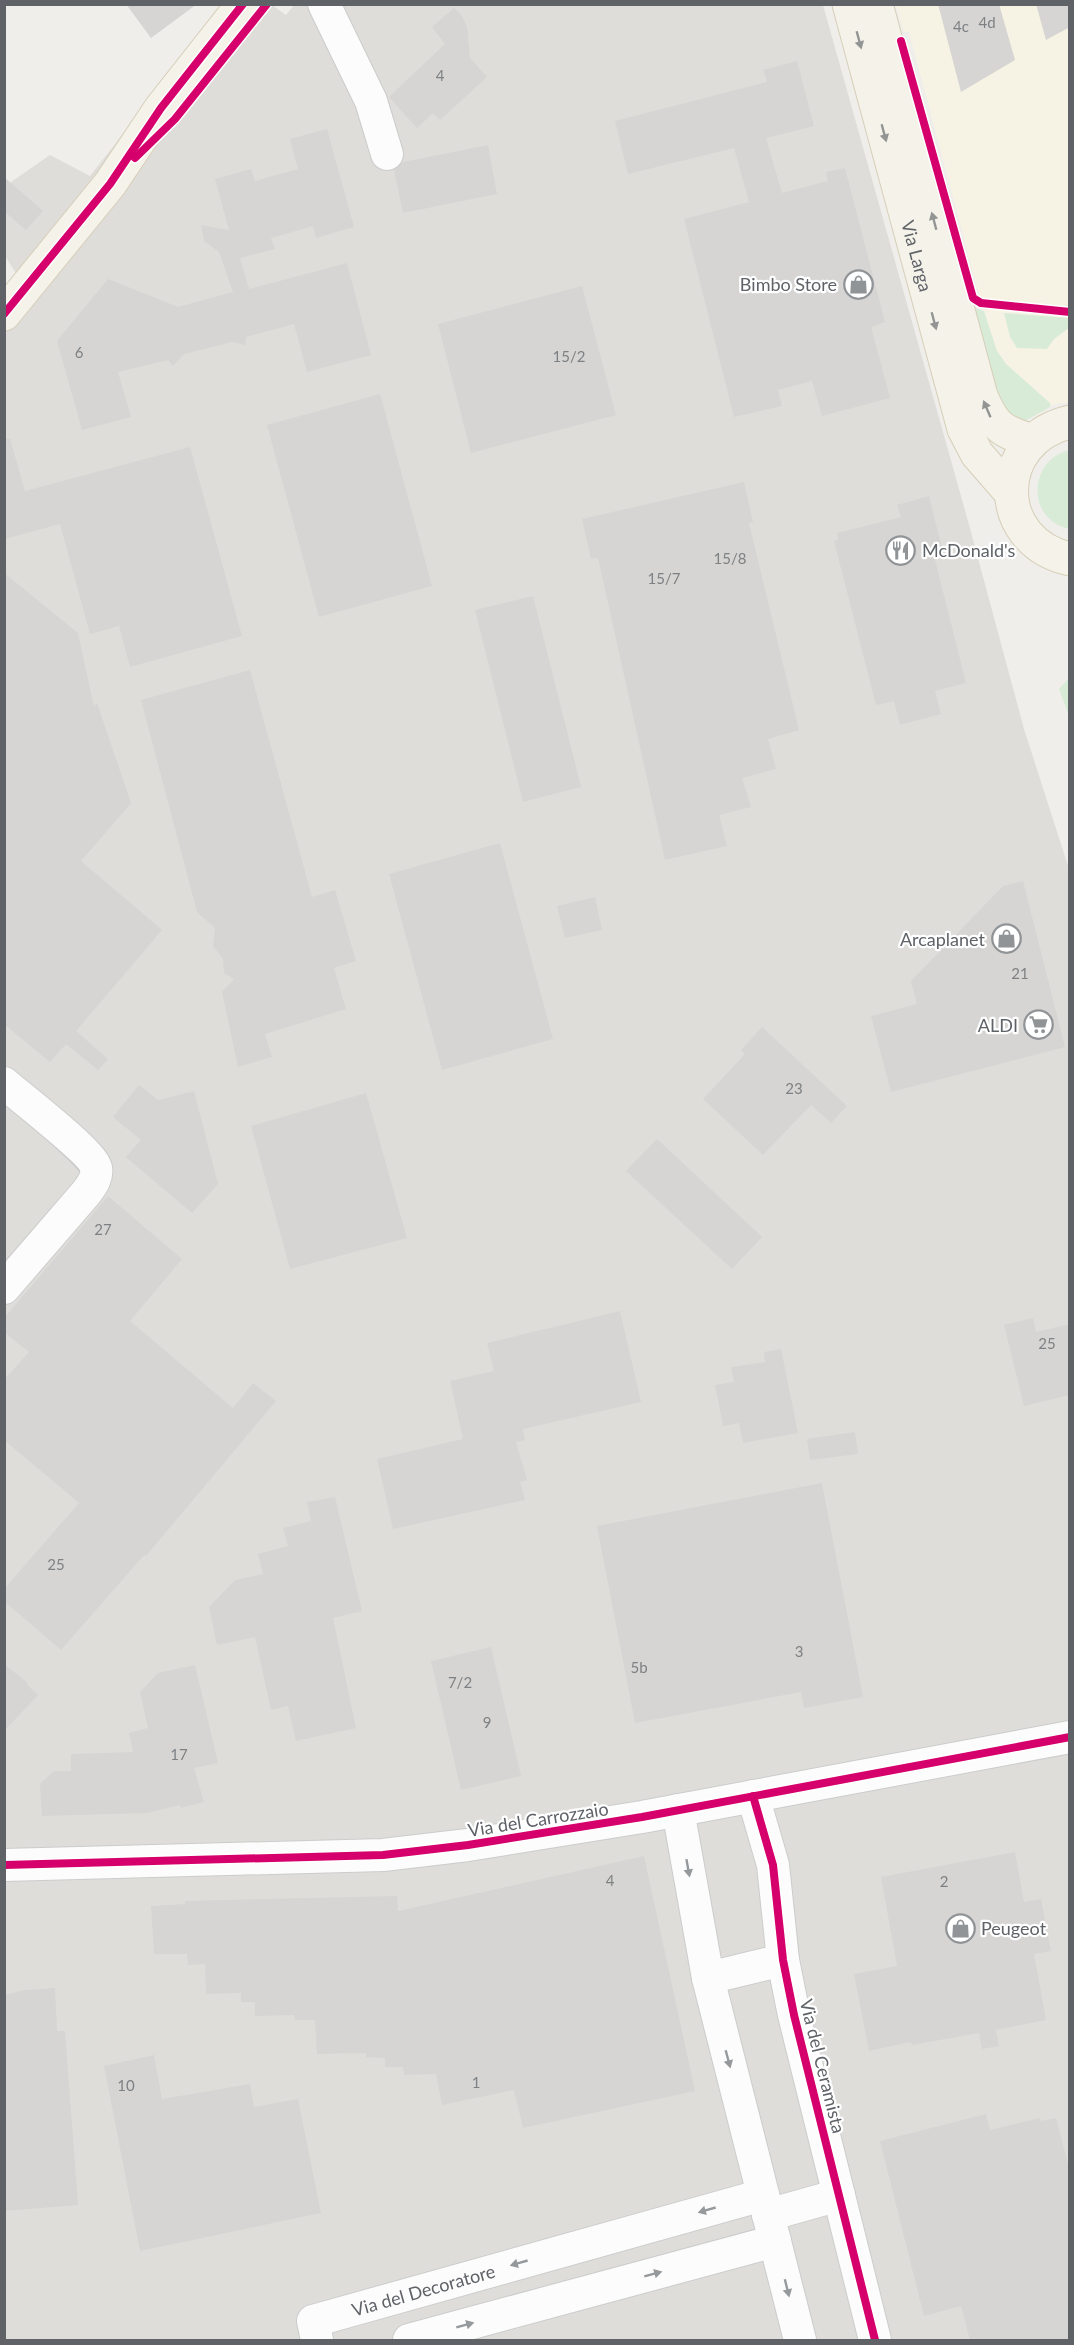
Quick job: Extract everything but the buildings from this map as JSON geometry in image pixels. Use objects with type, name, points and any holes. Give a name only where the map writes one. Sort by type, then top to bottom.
[{"type":"main road","points":[[4,314],[110,184],[161,108],[243,4]]},
{"type":"main road","points":[[110,184],[175,119],[267,4]]},
{"type":"main road","name":"Via Larga","points":[[849,4],[964,429],[977,454],[1011,493]]},
{"type":"main road","name":"Via Larga","points":[[876,4],[981,396],[990,417],[997,426],[1009,434],[1032,441]]},
{"type":"main road","points":[[1070,422],[1051,428],[1032,441],[1016,465],[1011,493],[1016,518],[1024,532],[1050,554],[1070,559]]},
{"type":"street","points":[[324,4],[371,101],[387,154]]},
{"type":"street","points":[[4,1083],[85,1152],[96,1166],[93,1183],[4,1288]]},
{"type":"street","name":"Via del Carrozzaio","points":[[4,1865],[383,1855],[468,1845],[678,1810],[1070,1737]]},
{"type":"street","name":"Via del Ceramista","points":[[753,1796],[773,1865],[783,1960],[794,2015],[875,2340]]},
{"type":"street","points":[[678,1810],[708,1978],[800,2340]]},
{"type":"street","points":[[708,1978],[783,1960]]},
{"type":"street","points":[[409,2340],[565,2298],[769,2217],[839,2195]]},
{"type":"street","name":"Via del Decoratore","points":[[317,2340],[313,2321],[553,2253],[769,2217]]},
{"type":"street","points":[[553,2253],[565,2298]]},
{"type":"shaded area","points":[[295,4],[823,5],[1024,729],[1069,869],[1069,2340],[5,2340],[4,293],[19,278],[5,256],[5,190],[11,182],[50,155],[90,176],[224,5],[272,5],[286,15]]},
{"type":"shaded area","points":[[896,5],[1069,5],[1069,402],[1051,405],[1006,364],[990,336],[909,32],[904,32]]},
{"type":"green space","points":[[973,308],[984,311],[997,351],[1006,364],[1050,403],[1050,407],[1021,423],[1001,415]]},
{"type":"green space","points":[[1004,313],[1069,318],[1069,328],[1054,339],[1047,349],[1017,348],[1010,337]]},
{"type":"green space","points":[[1070,450],[1069,529],[1055,523],[1045,514],[1039,503],[1038,490],[1040,477],[1046,466],[1055,456]]},
{"type":"green space","points":[[1069,678],[1069,716],[1059,689]]},
{"type":"cycle path","points":[[4,314],[110,184],[161,108],[243,4]]},
{"type":"cycle path","points":[[135,158],[175,119],[267,4]]},
{"type":"cycle path","points":[[901,41],[973,298],[981,303],[1070,312]]},
{"type":"cycle path","points":[[4,1865],[383,1855],[468,1845],[642,1817],[1070,1737]]},
{"type":"cycle path","points":[[753,1796],[773,1865],[783,1960],[794,2015],[875,2340]]},
{"type":"place","name":"Bimbo Store","points":[[858,284]]},
{"type":"place","name":"McDonald's","points":[[901,550]]},
{"type":"place","name":"Arcaplanet","points":[[1006,939]]},
{"type":"place","name":"ALDI","points":[[1039,1025]]},
{"type":"place","name":"Peugeot","points":[[960,1928]]}]
